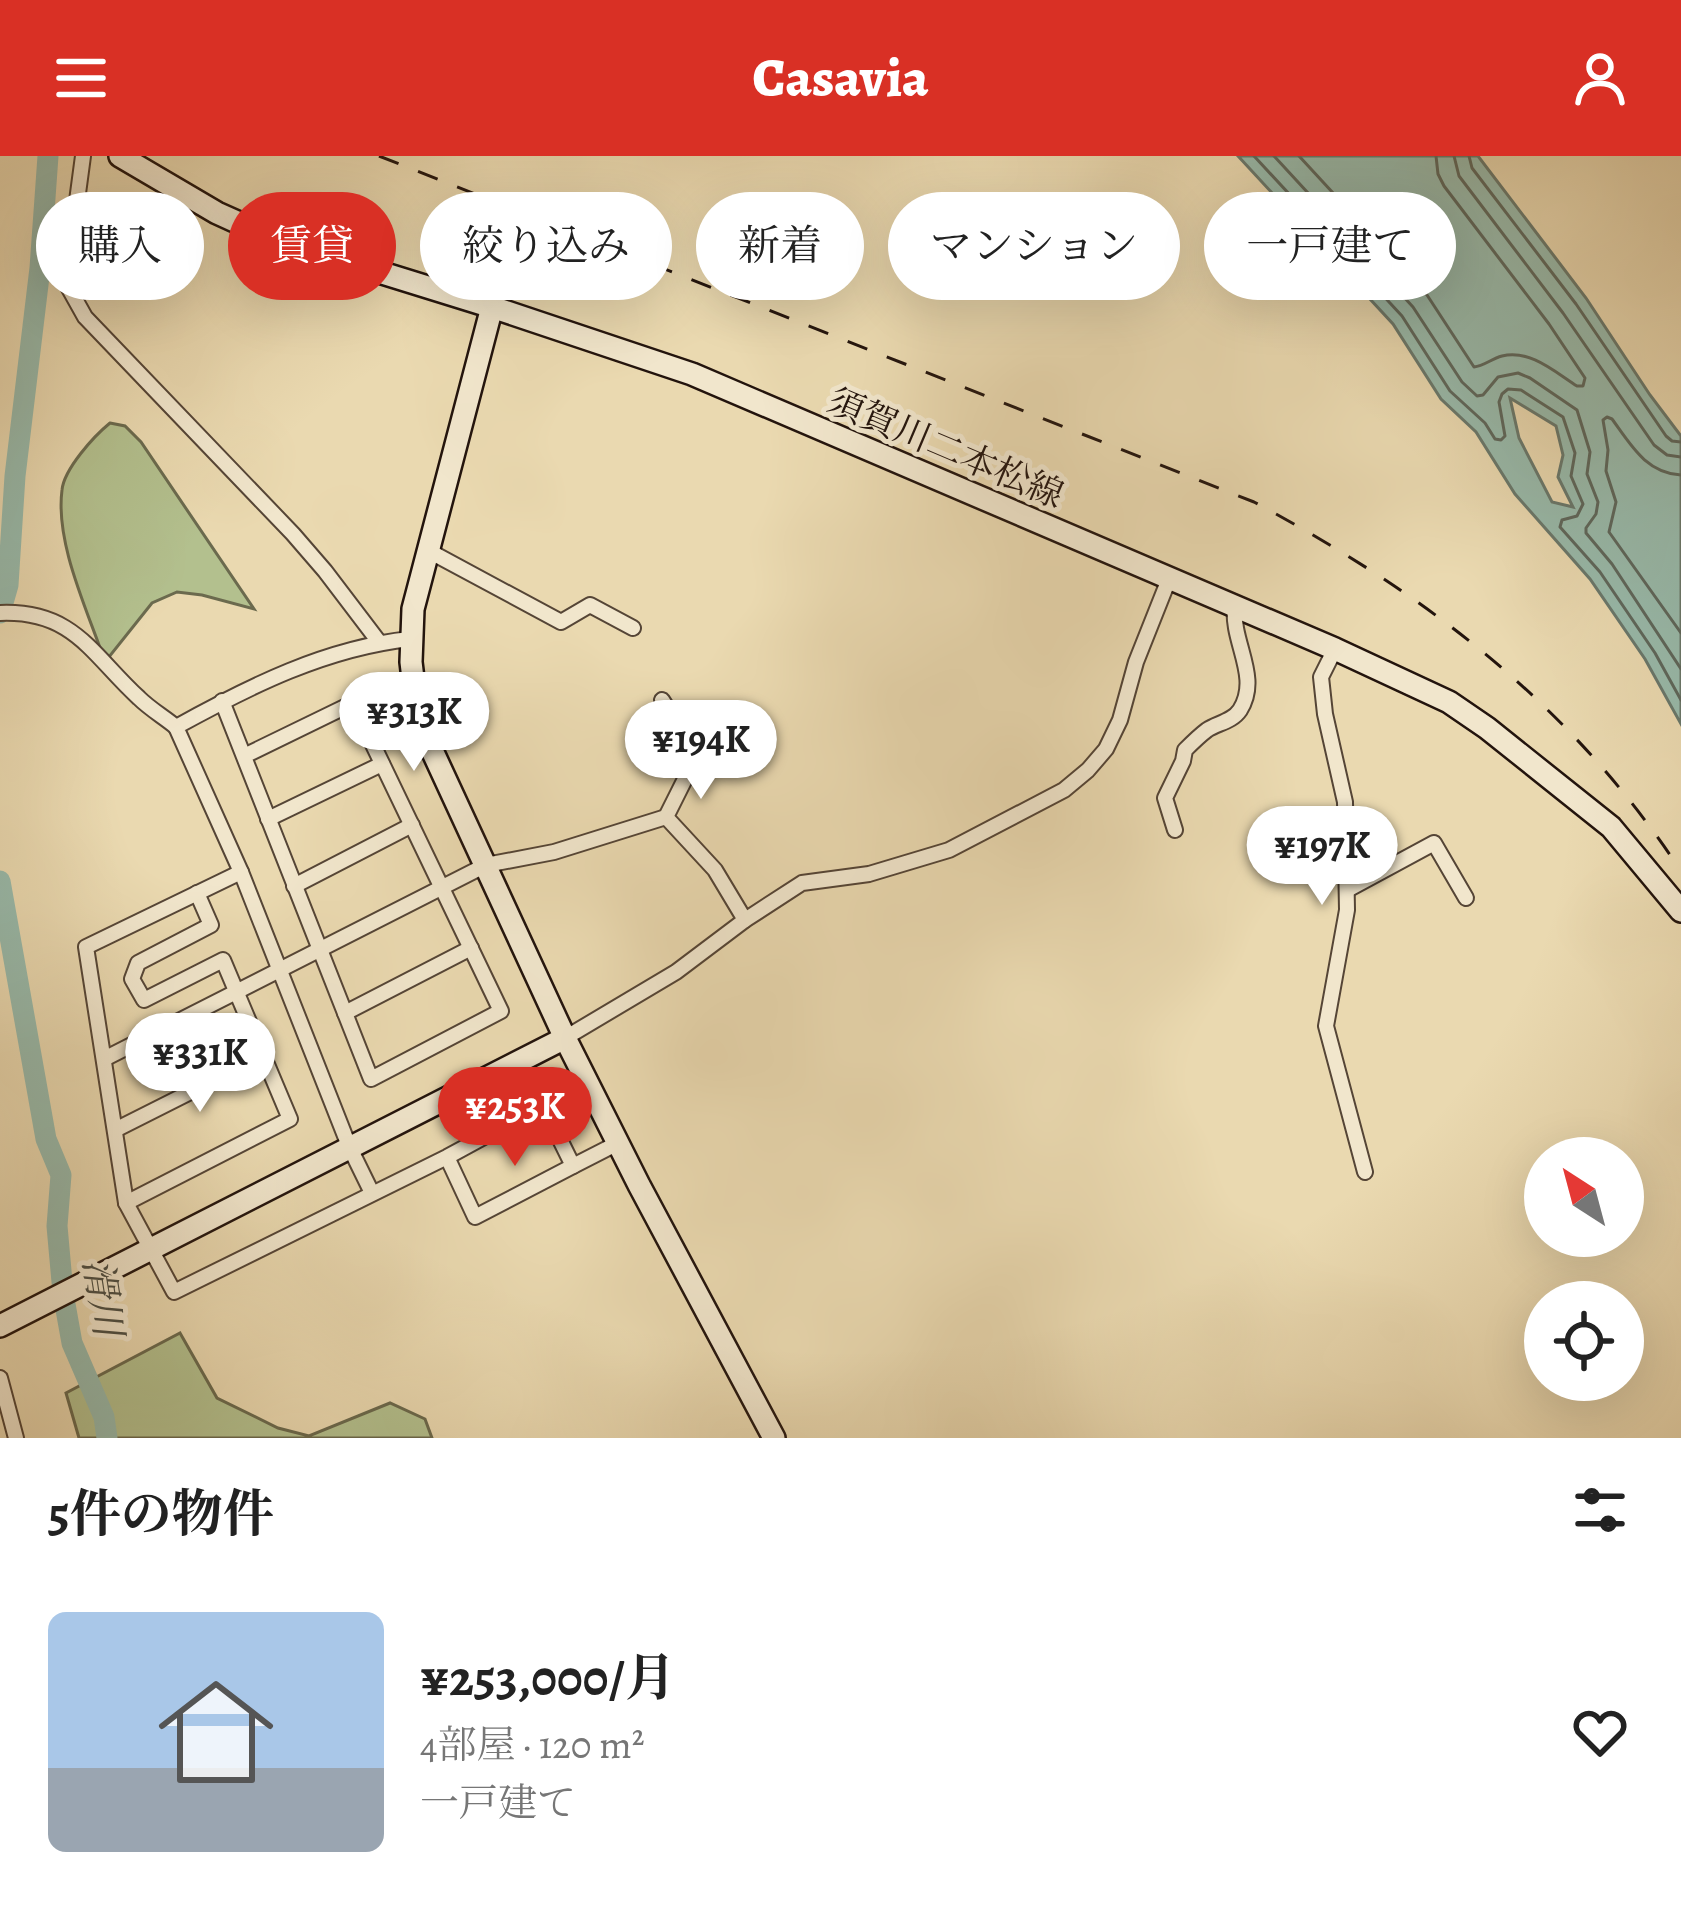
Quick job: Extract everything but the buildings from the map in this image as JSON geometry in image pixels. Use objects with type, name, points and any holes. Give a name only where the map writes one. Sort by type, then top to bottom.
[{"type":"street","points":[[83,156],[66,283],[70,295],[85,317],[304,546],[379,642]]},
{"type":"street","name":"須賀川二本松線","points":[[120,156],[217,213],[279,241],[692,374],[1449,702],[1610,827],[1681,911]]},
{"type":"street","points":[[492,307],[413,609],[410,639],[416,704],[430,746],[565,1038],[774,1438]]},
{"type":"street","points":[[427,550],[561,622],[590,605],[633,628]]},
{"type":"street","points":[[8,1322],[565,1038],[676,972],[802,883],[869,874],[949,850],[1064,790],[1106,748],[1120,720],[1136,662],[1169,579]]},
{"type":"street","points":[[1175,830],[1165,798],[1185,750],[1240,709],[1250,678],[1233,623],[1235,607]]},
{"type":"street","points":[[4,612],[46,619],[71,630],[139,699],[176,727],[372,1192]]},
{"type":"street","points":[[176,727],[320,657],[410,639]]},
{"type":"street","points":[[1335,649],[1321,676],[1346,802],[1347,910],[1326,1026],[1365,1172]]},
{"type":"street","points":[[104,1059],[486,865],[554,852],[666,818],[695,759],[662,700]]},
{"type":"street","points":[[222,701],[371,1079],[501,1011],[353,703],[244,755]]},
{"type":"street","points":[[268,819],[382,764]]},
{"type":"street","points":[[666,818],[715,870],[745,920]]},
{"type":"street","points":[[294,886],[412,825]]},
{"type":"street","points":[[1347,890],[1434,843],[1466,898]]},
{"type":"street","points":[[241,872],[86,947],[126,1203],[174,1292],[543,1105],[573,1166]]},
{"type":"street","points":[[126,1203],[290,1120],[223,960],[144,1000],[132,979],[138,963],[211,925],[197,893]]},
{"type":"street","points":[[345,1013],[471,948]]},
{"type":"street","points":[[115,1130],[264,1055]]},
{"type":"street","points":[[447,1157],[475,1217],[618,1143]]},
{"type":"street","points":[[0,1378],[16,1438]]},
{"type":"green space","points":[[110,423],[125,426],[141,442],[254,609],[177,592],[152,603],[105,662],[74,577],[61,511],[68,472]]},
{"type":"green space","points":[[180,1333],[217,1398],[278,1428],[309,1436],[390,1403],[425,1419],[432,1438],[79,1438],[66,1393]]},
{"type":"water","points":[[1238,156],[1478,156],[1586,298],[1681,436],[1681,724],[1645,659],[1590,579],[1515,494],[1476,432],[1441,399],[1393,324],[1371,300],[1456,300],[1456,192],[1271,192]],"holes":[[[1510,398],[1556,426],[1563,455],[1558,477],[1573,507],[1552,502],[1519,438]]]},
{"type":"waterway","name":"滑川","points":[[0,613],[8,585],[48,156]]},
{"type":"waterway","name":"滑川","points":[[0,881],[46,1139],[61,1175],[57,1226],[72,1343],[104,1417],[107,1438]]},
{"type":"railway","points":[[379,156],[1254,502],[1379,576],[1492,659],[1592,756],[1681,871]]}]
